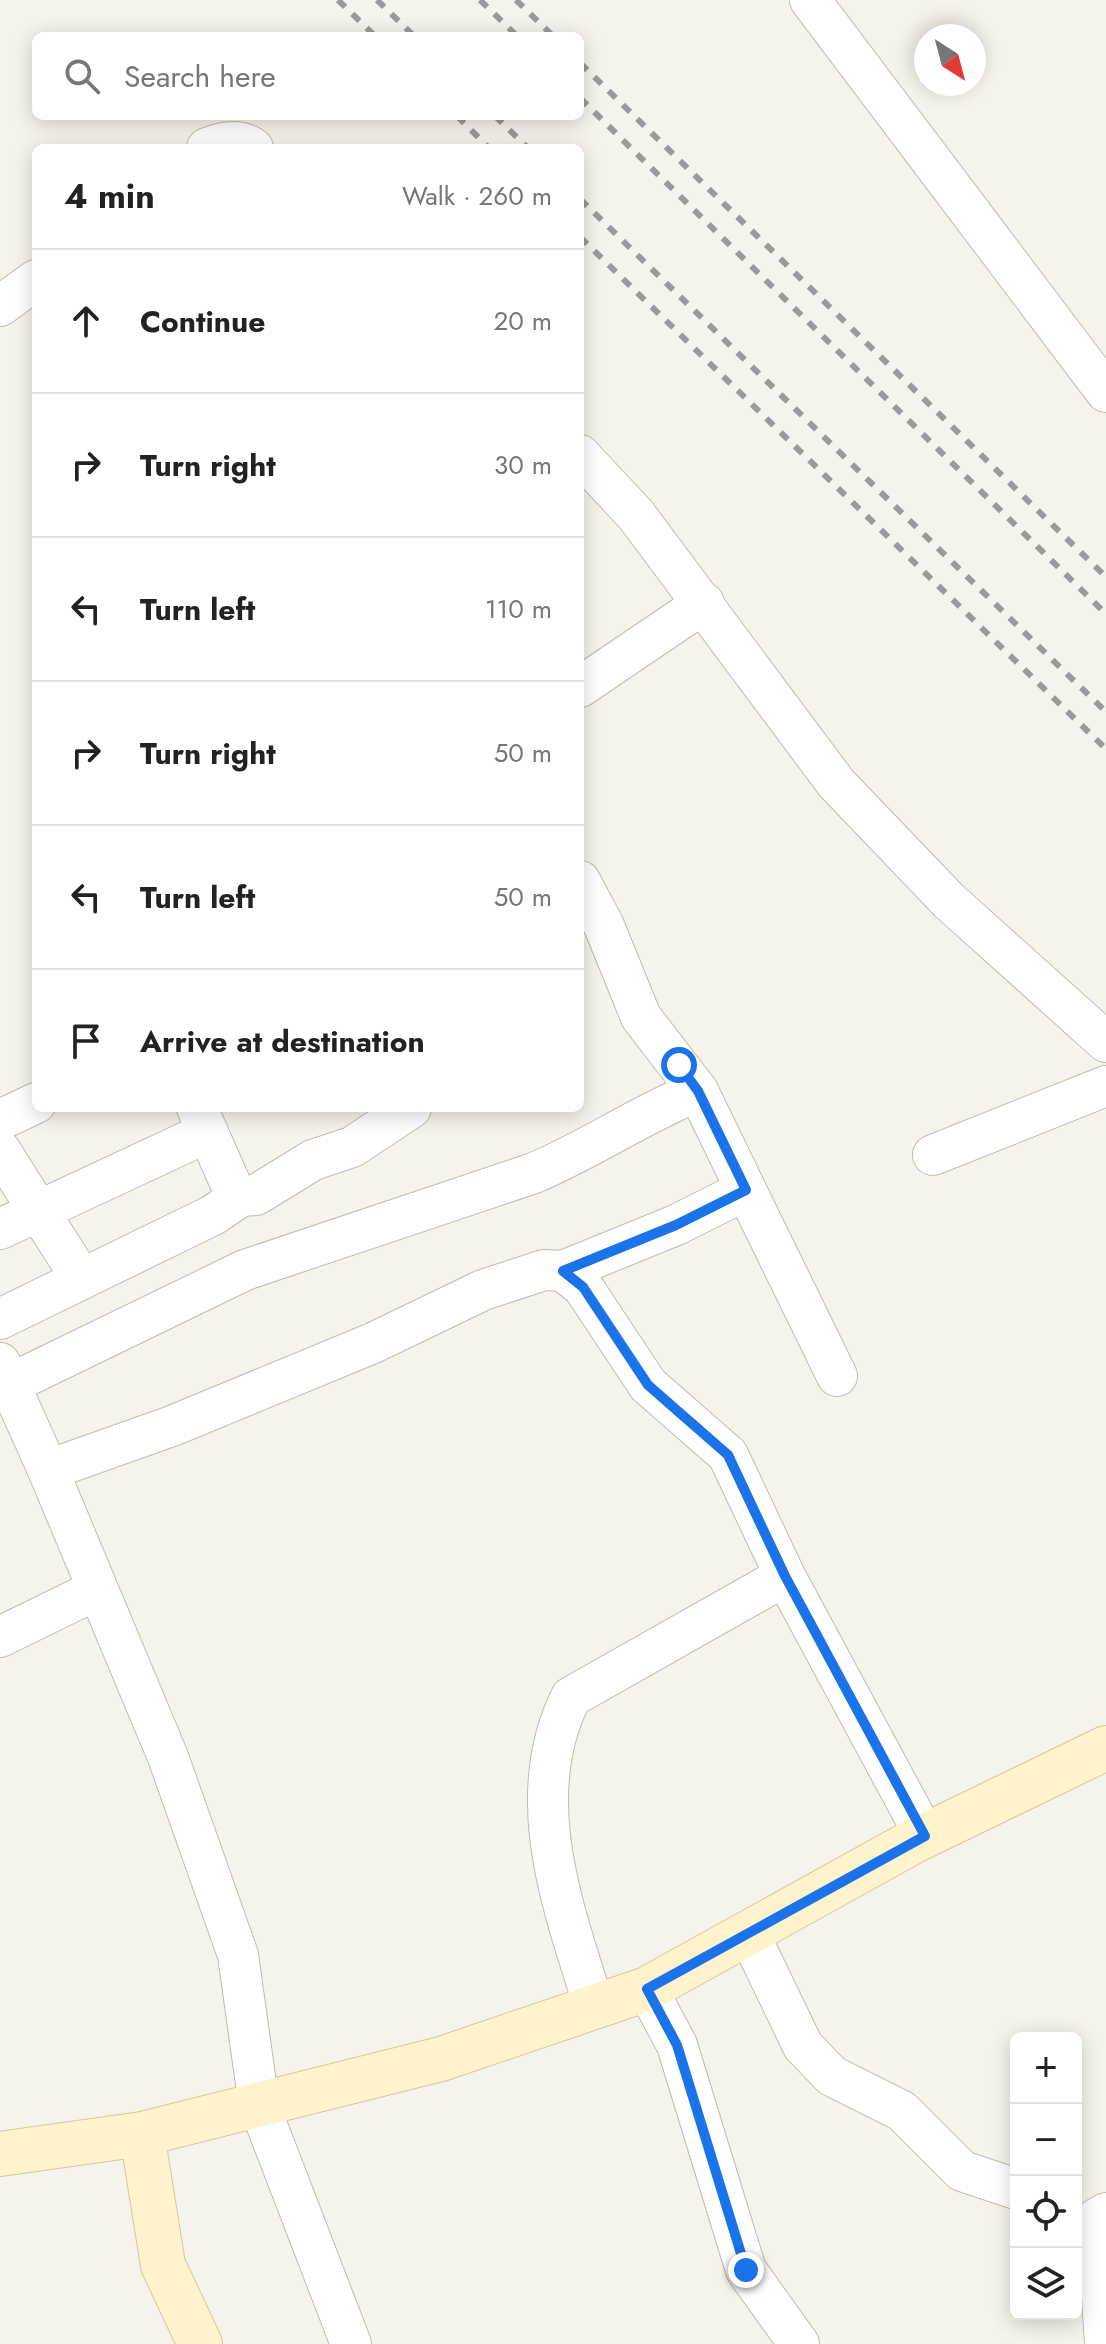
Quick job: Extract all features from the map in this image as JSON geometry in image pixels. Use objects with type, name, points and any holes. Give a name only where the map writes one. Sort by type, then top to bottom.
[{"type":"street","points":[[810,0],[1106,392]]},
{"type":"street","points":[[219,144],[246,144]]},
{"type":"street","points":[[0,306],[32,283]]},
{"type":"street","points":[[584,459],[636,515],[704,603],[791,727],[878,830],[949,901],[1106,1042]]},
{"type":"street","points":[[584,684],[704,603]]},
{"type":"street","points":[[584,888],[604,926],[641,1017],[698,1091],[837,1376]]},
{"type":"street","points":[[933,1155],[1106,1086]]},
{"type":"street","points":[[351,2344],[259,2105],[238,1955],[168,1757],[3,1370],[245,1270],[534,1173],[570,1158],[661,1106],[698,1091]]},
{"type":"street","points":[[0,1120],[32,1105]]},
{"type":"street","points":[[0,1319],[213,1215],[241,1196],[256,1195],[313,1160],[352,1147],[405,1112]]},
{"type":"street","points":[[0,1229],[37,1213],[203,1120],[232,1187],[241,1196]]},
{"type":"street","points":[[0,1150],[37,1213],[81,1278]]},
{"type":"street","points":[[48,1470],[186,1421],[373,1343],[483,1290],[544,1270],[563,1271],[676,1225],[746,1190]]},
{"type":"street","points":[[563,1271],[583,1287],[648,1385],[728,1455],[785,1576],[925,1836]]},
{"type":"street","points":[[594,2006],[560,1898],[551,1850],[547,1811],[557,1726],[571,1697],[785,1576]]},
{"type":"street","points":[[0,1637],[96,1590]]},
{"type":"street","points":[[0,2154],[142,2134],[441,2059],[647,1989],[925,1836],[1106,1748]]},
{"type":"street","points":[[748,1932],[803,2046],[832,2076],[902,2111],[962,2171],[1010,2187]]},
{"type":"street","points":[[647,1989],[677,2045],[746,2270],[799,2344]]},
{"type":"street","points":[[142,2134],[163,2265],[200,2344]]},
{"type":"street","points":[[1093,2214],[1105,2344]]},
{"type":"railway","points":[[338,0],[371,32]]},
{"type":"railway","points":[[377,0],[410,32]]},
{"type":"railway","points":[[480,0],[513,32]]},
{"type":"railway","points":[[516,0],[549,32]]},
{"type":"railway","points":[[584,67],[1106,577]]},
{"type":"railway","points":[[584,102],[1106,614]]},
{"type":"railway","points":[[461,120],[485,144]]},
{"type":"railway","points":[[499,120],[524,144]]},
{"type":"railway","points":[[584,203],[1106,712]]},
{"type":"railway","points":[[584,241],[1106,749]]},
{"type":"route","points":[[679,1065],[698,1091],[746,1190],[676,1225],[563,1271],[583,1287],[648,1385],[728,1455],[785,1576],[925,1836],[647,1989],[677,2045],[746,2270]]}]
